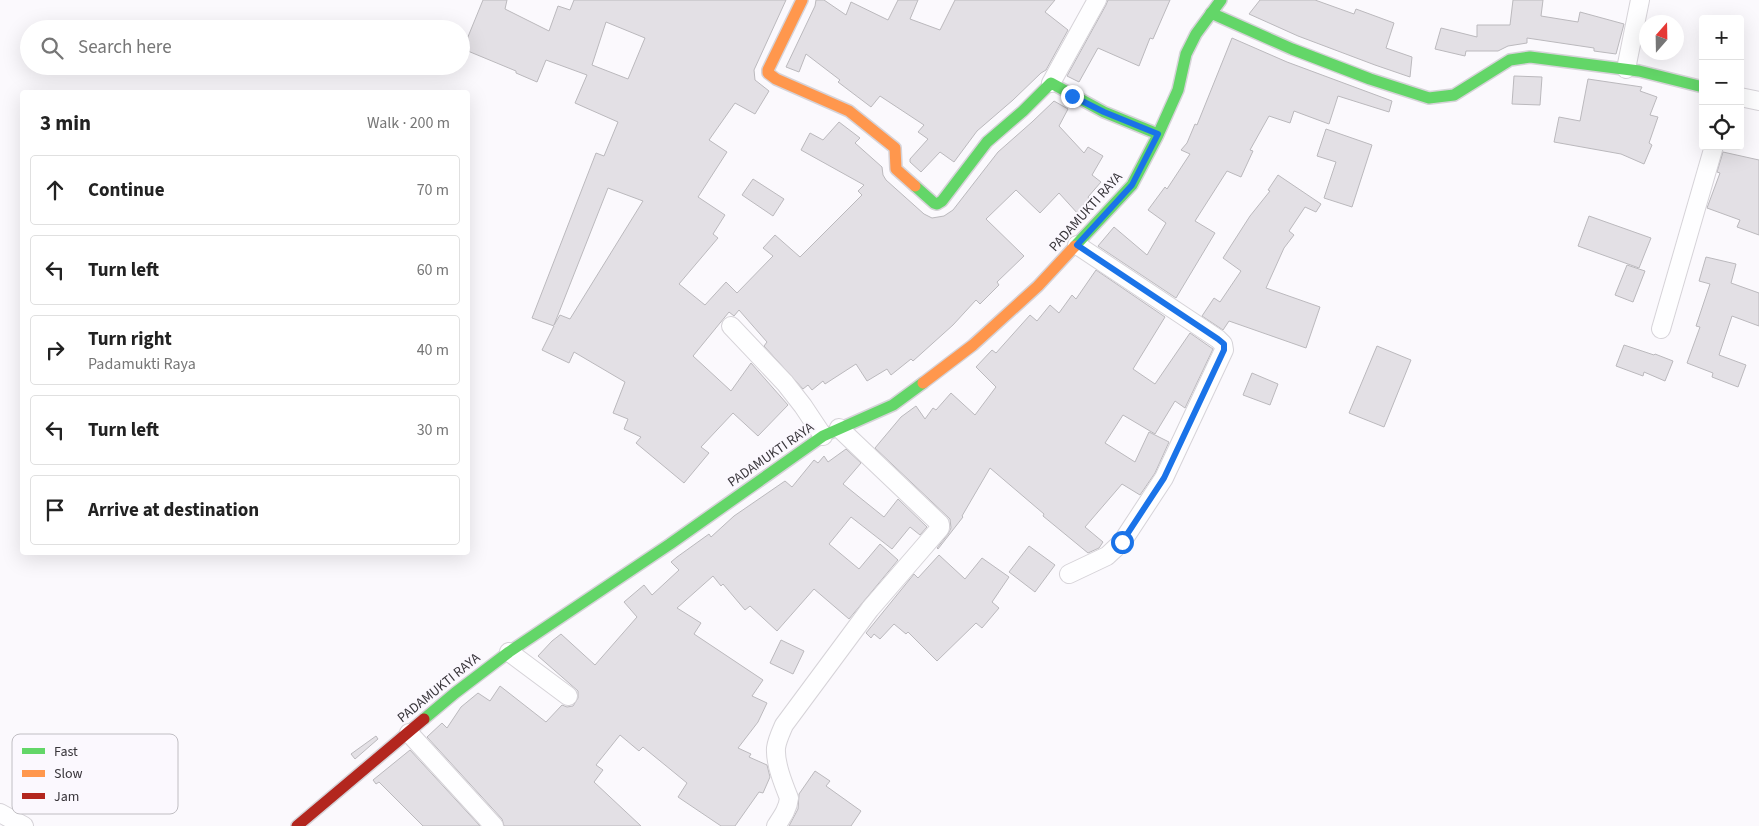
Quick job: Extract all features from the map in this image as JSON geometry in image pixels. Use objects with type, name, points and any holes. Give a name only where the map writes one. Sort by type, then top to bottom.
[{"type":"street","points":[[802,0],[768,73],[776,79],[840,106],[856,116],[895,148],[895,166],[898,172],[937,204],[942,201],[987,142],[1023,112],[1051,83],[1097,0]]},
{"type":"street","name":"PADAMUKTI RAYA","points":[[297,826],[408,732],[509,652],[670,544],[823,436],[892,405],[973,346],[1038,286],[1132,185],[1178,90],[1186,54],[1196,34],[1221,0]]},
{"type":"street","points":[[1626,69],[1640,0]]},
{"type":"street","points":[[1212,13],[1292,50],[1378,82],[1429,98],[1454,95],[1510,60],[1530,57],[1626,69],[1699,86]]},
{"type":"street","points":[[1051,83],[1104,112],[1158,134]]},
{"type":"street","points":[[1744,98],[1759,101]]},
{"type":"street","points":[[1661,329],[1713,150]]},
{"type":"street","points":[[1069,574],[1107,556],[1122,542],[1164,478],[1224,350],[1224,344],[1218,339],[1077,245]]},
{"type":"street","points":[[731,326],[785,383],[804,406],[823,436]]},
{"type":"street","points":[[776,826],[789,803],[776,756],[777,742],[784,725],[873,606],[940,528],[940,524],[839,428]]},
{"type":"street","points":[[509,652],[568,696]]},
{"type":"street","points":[[408,732],[494,826]]},
{"type":"street","points":[[0,813],[24,826]]},
{"type":"building","points":[[483,0],[507,0],[505,9],[549,31],[558,6],[570,10],[574,0],[786,0],[754,70],[755,80],[769,91],[755,114],[735,103],[709,140],[727,152],[698,197],[725,215],[713,234],[718,238],[679,284],[705,305],[726,282],[737,293],[773,256],[763,248],[775,235],[800,257],[862,195],[858,191],[864,185],[801,150],[810,133],[823,140],[839,122],[860,138],[855,143],[882,167],[886,180],[924,214],[932,218],[944,216],[953,210],[998,152],[1054,101],[1068,109],[1059,126],[1084,153],[1088,147],[1103,156],[1092,175],[1101,182],[1088,197],[1089,206],[1079,215],[1059,193],[1040,213],[1016,190],[986,219],[1024,256],[997,282],[999,285],[980,304],[976,300],[953,325],[913,361],[911,359],[891,375],[887,369],[867,381],[856,364],[825,384],[823,381],[812,390],[808,385],[803,389],[764,346],[767,342],[739,310],[734,316],[729,312],[693,356],[731,391],[751,363],[788,405],[758,436],[733,413],[701,447],[709,453],[684,483],[636,443],[641,437],[624,429],[628,419],[613,413],[625,382],[574,352],[569,363],[542,350],[554,326],[532,318],[596,153],[604,156],[618,122],[575,103],[587,75],[546,60],[537,82],[516,73],[516,71],[470,52],[470,32]],"holes":[[[606,22],[645,38],[628,79],[592,65]],[[608,188],[643,201],[570,319],[560,315],[554,325]]]},
{"type":"building","points":[[816,0],[824,0],[846,15],[851,2],[888,20],[898,0],[918,0],[910,19],[940,30],[955,0],[1055,0],[1045,12],[1068,30],[1046,70],[977,131],[954,162],[940,152],[921,172],[910,162],[910,159],[928,139],[918,132],[924,125],[880,96],[871,107],[806,54],[799,72],[786,67],[815,6]]},
{"type":"building","points":[[1108,0],[1170,0],[1153,39],[1150,38],[1139,66],[1098,48],[1079,82],[1067,76]]},
{"type":"building","points":[[1260,0],[1315,0],[1354,14],[1356,9],[1394,23],[1386,48],[1412,57],[1410,77],[1298,36],[1249,14]]},
{"type":"building","points":[[1513,0],[1543,0],[1541,16],[1578,22],[1580,12],[1624,24],[1616,54],[1594,51],[1594,48],[1527,38],[1527,43],[1508,46],[1498,51],[1466,51],[1465,56],[1435,49],[1441,28],[1477,37],[1477,25],[1510,25]]},
{"type":"building","points":[[1232,38],[1287,62],[1392,101],[1389,112],[1338,96],[1329,124],[1294,111],[1290,123],[1269,116],[1250,150],[1253,151],[1241,177],[1227,171],[1195,221],[1215,233],[1176,298],[1098,246],[1114,227],[1147,255],[1166,223],[1148,210],[1165,187],[1167,189],[1190,154],[1181,150],[1187,143],[1195,124],[1197,125]]},
{"type":"building","points":[[1514,76],[1542,77],[1540,105],[1512,104]]},
{"type":"building","points":[[1588,79],[1642,87],[1640,91],[1657,97],[1650,115],[1658,117],[1649,143],[1652,145],[1644,164],[1621,154],[1554,142],[1559,117],[1580,121]]},
{"type":"building","points":[[1326,129],[1372,145],[1352,207],[1324,198],[1336,162],[1317,156]]},
{"type":"building","points":[[1723,152],[1759,160],[1759,235],[1737,227],[1740,220],[1707,208],[1720,173],[1717,172]]},
{"type":"building","points":[[1278,175],[1321,204],[1316,212],[1305,207],[1289,231],[1294,235],[1284,248],[1266,288],[1320,307],[1306,348],[1229,321],[1223,330],[1202,316],[1214,298],[1220,302],[1241,271],[1223,258],[1250,216],[1270,191],[1268,190]]},
{"type":"building","points":[[753,179],[784,199],[773,216],[742,195]]},
{"type":"building","points":[[1589,216],[1651,238],[1639,268],[1578,246]]},
{"type":"building","points":[[1706,257],[1736,264],[1731,283],[1759,293],[1759,326],[1732,316],[1719,355],[1746,365],[1738,387],[1712,377],[1713,373],[1687,363],[1700,327],[1696,326],[1710,284],[1699,281]]},
{"type":"building","points":[[1627,265],[1645,271],[1633,302],[1615,295]]},
{"type":"building","points":[[1096,270],[1165,317],[1133,369],[1155,384],[1190,333],[1213,349],[1185,408],[1175,401],[1155,434],[1123,415],[1105,443],[1135,462],[1149,432],[1169,442],[1155,473],[1140,495],[1122,484],[1085,527],[1103,542],[1099,548],[1088,553],[1043,516],[1044,514],[990,468],[963,517],[938,549],[951,528],[950,519],[875,448],[901,417],[916,406],[925,419],[933,408],[936,410],[951,393],[975,415],[996,387],[976,367],[992,350],[996,353],[1030,315],[1037,321],[1050,305],[1059,313],[1072,295],[1076,299]]},
{"type":"building","points":[[1624,345],[1673,361],[1665,381],[1644,372],[1643,376],[1616,366]]},
{"type":"building","points":[[1377,346],[1411,360],[1384,427],[1349,413]]},
{"type":"building","points":[[1252,373],[1278,384],[1270,405],[1243,395]]},
{"type":"building","points":[[846,449],[861,463],[843,484],[884,517],[898,499],[927,527],[920,535],[910,527],[892,549],[851,517],[829,544],[859,569],[880,544],[898,560],[849,619],[814,589],[777,631],[750,606],[745,610],[723,584],[721,586],[713,576],[677,608],[701,623],[694,634],[763,680],[752,696],[767,703],[758,722],[738,748],[751,754],[749,757],[767,765],[770,777],[763,793],[759,792],[735,826],[721,826],[678,797],[687,783],[643,747],[639,751],[620,735],[596,765],[603,770],[594,782],[641,826],[504,826],[502,819],[427,737],[442,723],[447,728],[461,707],[478,693],[490,701],[500,686],[546,722],[562,705],[567,707],[573,706],[578,698],[578,691],[538,656],[552,641],[561,634],[595,665],[637,617],[624,602],[644,585],[652,595],[679,570],[671,562],[677,557],[709,534],[711,537],[734,516],[785,481],[792,487],[814,460],[818,463],[824,456],[828,462]]},
{"type":"building","points":[[1029,546],[1055,565],[1035,592],[1009,572]]},
{"type":"building","points":[[939,555],[965,579],[982,558],[1009,577],[992,602],[999,608],[982,628],[976,623],[937,661],[908,632],[906,634],[894,624],[880,639],[874,634],[871,638],[866,633],[914,574],[918,578]]},
{"type":"building","points":[[781,640],[804,651],[793,674],[770,663]]},
{"type":"building","points":[[376,736],[378,739],[355,759],[351,754]]},
{"type":"building","points":[[410,750],[480,826],[423,826],[379,782],[376,784],[373,780]]},
{"type":"building","points":[[815,771],[830,781],[826,786],[861,811],[851,826],[789,826],[798,809],[799,794]]},
{"type":"traffic: fast","points":[[1075,246],[1132,185],[1157,137],[1178,90],[1186,54],[1196,34],[1221,0]]},
{"type":"traffic: fast","points":[[1211,13],[1292,49],[1370,79],[1429,98],[1454,95],[1510,60],[1530,57],[1639,71],[1699,86]]},
{"type":"traffic: fast","points":[[915,186],[934,203],[937,204],[942,201],[987,142],[1023,111],[1051,83],[1104,112],[1158,134]]},
{"type":"traffic: fast","points":[[424,719],[509,652],[670,544],[823,436],[893,405],[923,383]]},
{"type":"traffic: slow","points":[[802,0],[768,73],[776,79],[849,111],[895,148],[896,169],[915,186]]},
{"type":"traffic: slow","points":[[923,383],[973,345],[1038,286],[1075,246]]},
{"type":"traffic: jam","points":[[297,826],[424,719]]},
{"type":"route","points":[[1072,96],[1104,112],[1158,134],[1132,185],[1077,245],[1224,344],[1220,360],[1164,478],[1122,542]]}]
